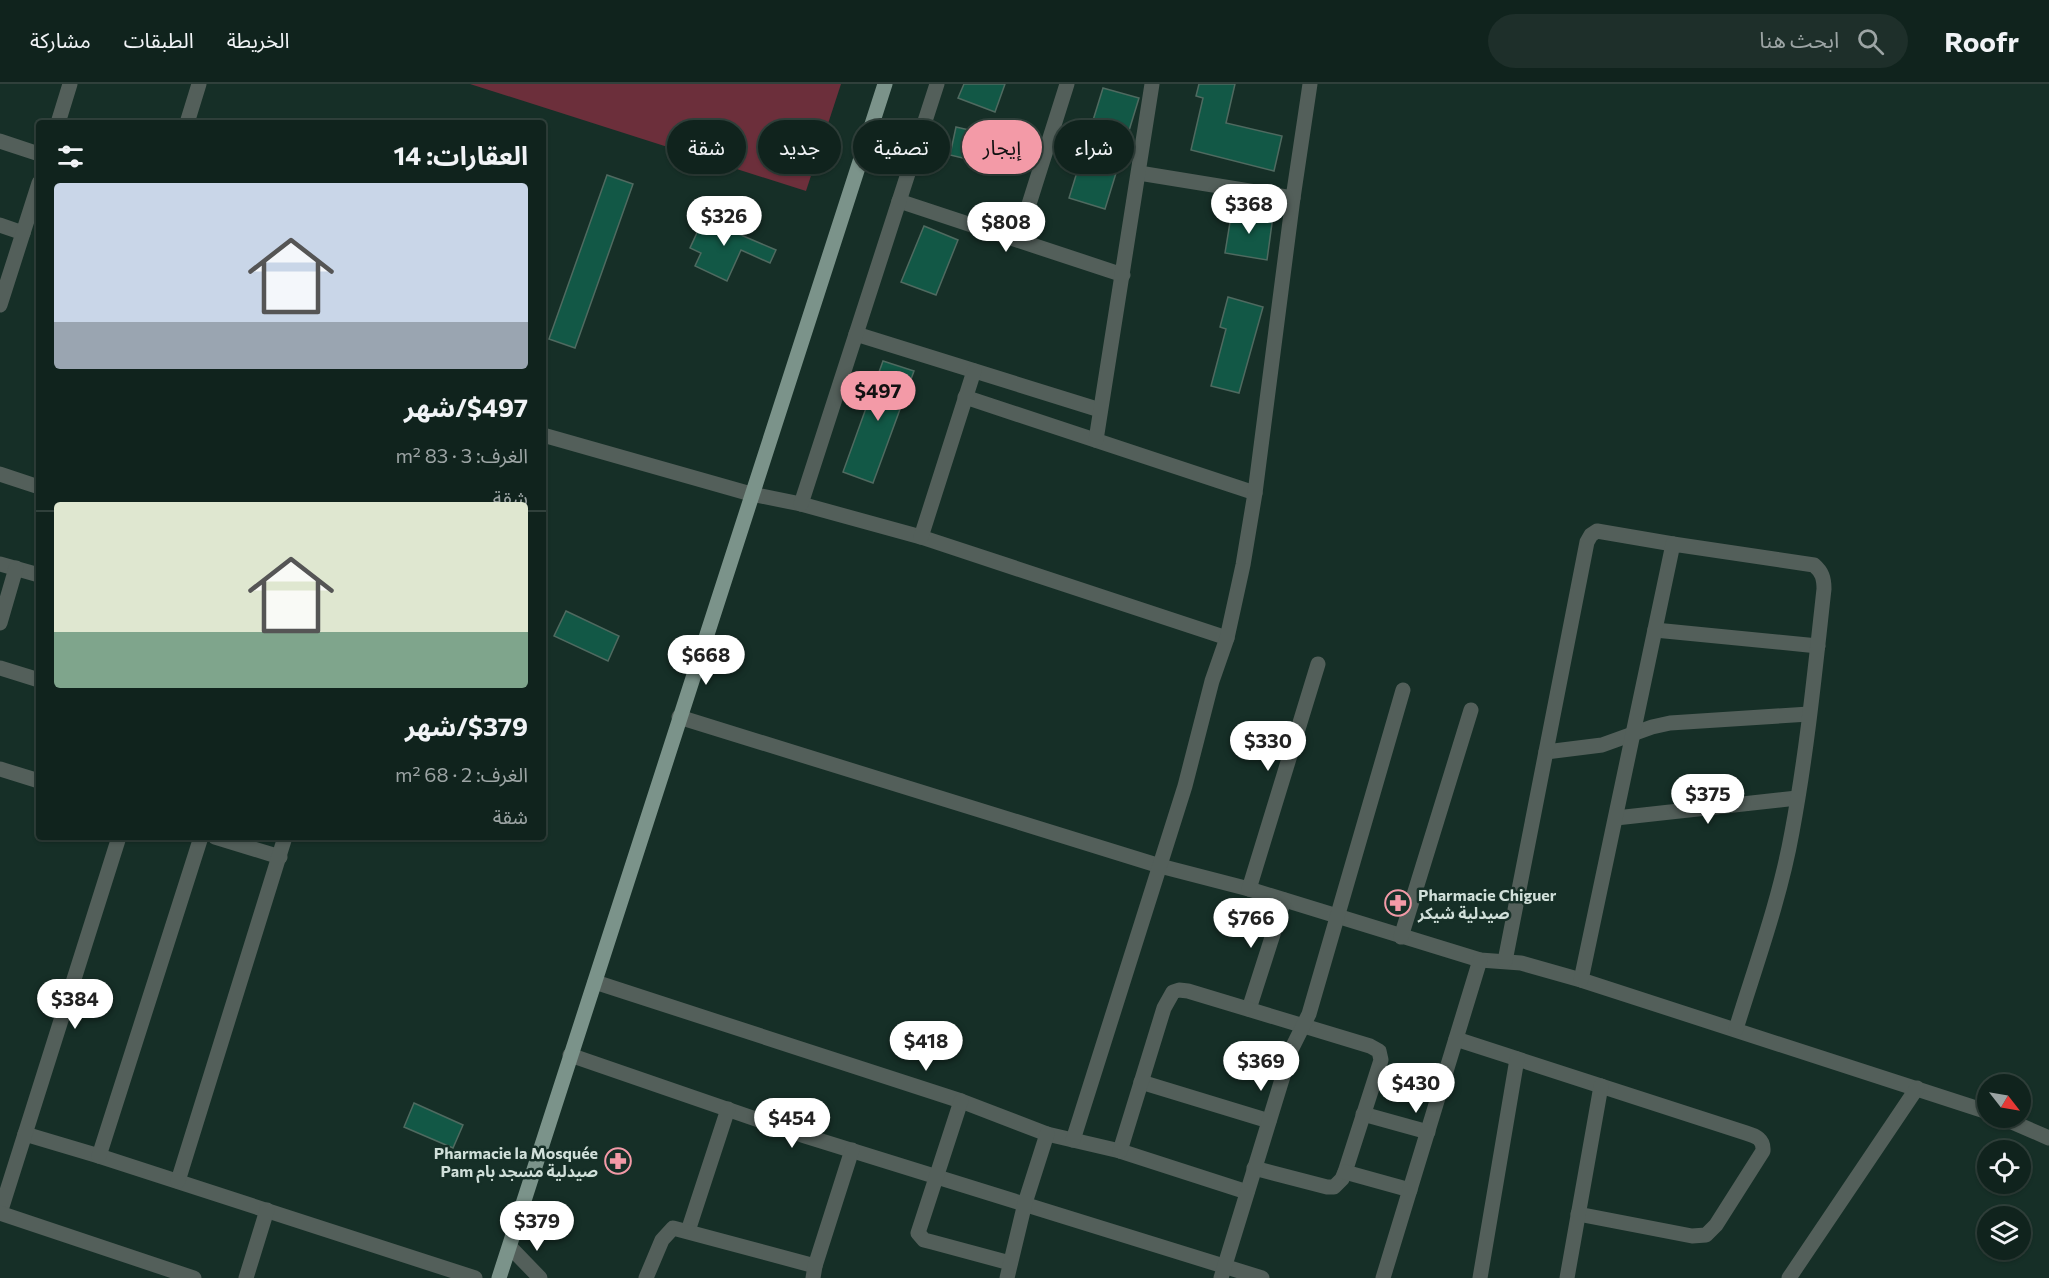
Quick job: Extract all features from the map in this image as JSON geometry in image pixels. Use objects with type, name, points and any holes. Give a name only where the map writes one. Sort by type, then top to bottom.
[{"type":"main road","points":[[500,1278],[570,1055],[885,84]]},
{"type":"street","points":[[59,120],[70,84]]},
{"type":"street","points":[[188,120],[199,84]]},
{"type":"street","points":[[801,504],[937,84]]},
{"type":"street","points":[[1018,239],[1066,84]]},
{"type":"street","points":[[1096,440],[1152,84]]},
{"type":"street","points":[[1073,1140],[1185,786],[1212,681],[1227,638],[1243,565],[1255,493],[1310,84]]},
{"type":"street","points":[[0,141],[36,153]]},
{"type":"street","points":[[1139,173],[1293,198]]},
{"type":"street","points":[[0,305],[36,194]]},
{"type":"street","points":[[900,201],[1123,275]]},
{"type":"street","points":[[0,225],[23,233]]},
{"type":"street","points":[[856,334],[1100,411]]},
{"type":"street","points":[[921,537],[974,371]]},
{"type":"street","points":[[966,397],[1255,493]]},
{"type":"street","points":[[546,436],[751,494],[801,504],[921,537],[1227,638]]},
{"type":"street","points":[[0,474],[36,486]]},
{"type":"street","points":[[1504,961],[1587,542],[1591,535],[1597,531],[1805,562],[1820,570],[1824,589],[1797,798],[1778,892],[1736,1029]]},
{"type":"street","points":[[1581,980],[1635,734],[1673,544]]},
{"type":"street","points":[[0,564],[36,574]]},
{"type":"street","points":[[0,623],[16,568]]},
{"type":"street","points":[[1655,630],[1818,646]]},
{"type":"street","points":[[1249,889],[1318,664]]},
{"type":"street","points":[[0,668],[36,679]]},
{"type":"street","points":[[1222,1272],[1291,1050],[1304,1027],[1338,918],[1403,690]]},
{"type":"street","points":[[1401,937],[1471,710]]},
{"type":"street","points":[[1546,752],[1602,745],[1652,726],[1670,723],[1809,714]]},
{"type":"street","points":[[679,717],[1160,866],[1249,889],[1401,937],[1480,960],[1521,963],[1581,980],[1977,1108]]},
{"type":"street","points":[[0,769],[36,780]]},
{"type":"street","points":[[1616,818],[1797,798]]},
{"type":"street","points":[[117,840],[0,1213],[194,1278]]},
{"type":"street","points":[[99,1156],[200,840]]},
{"type":"street","points":[[225,840],[280,857]]},
{"type":"street","points":[[178,1181],[284,840]]},
{"type":"street","points":[[1249,1009],[1284,900]]},
{"type":"street","points":[[1383,1278],[1480,960]]},
{"type":"street","points":[[595,982],[961,1101],[1047,1134],[1120,1151],[1247,1192]]},
{"type":"street","points":[[1120,1151],[1164,1008],[1173,992],[1188,991],[1370,1046],[1379,1052],[1381,1060],[1345,1172],[1334,1187],[1254,1168]]},
{"type":"street","points":[[1456,1039],[1755,1136],[1764,1145],[1763,1151],[1716,1225],[1706,1235],[1692,1236],[1578,1214]]},
{"type":"street","points":[[570,1055],[852,1150],[1026,1203],[1222,1272],[1262,1278]]},
{"type":"street","points":[[1480,1278],[1517,1059]]},
{"type":"street","points":[[1141,1082],[1269,1121]]},
{"type":"street","points":[[1567,1278],[1601,1086]]},
{"type":"street","points":[[1789,1278],[1917,1088]]},
{"type":"street","points":[[961,1101],[918,1233],[920,1237],[1008,1271],[1047,1134]]},
{"type":"street","points":[[688,1231],[728,1109]]},
{"type":"street","points":[[1364,1114],[1428,1132]]},
{"type":"street","points":[[2026,1128],[2049,1138]]},
{"type":"street","points":[[25,1134],[178,1181],[475,1278]]},
{"type":"street","points":[[645,1278],[662,1240],[673,1228],[814,1272],[852,1150]]},
{"type":"street","points":[[1345,1172],[1410,1190]]},
{"type":"street","points":[[246,1278],[267,1210]]},
{"type":"street","points":[[510,1247],[540,1278]]},
{"type":"shaded area","points":[[470,84],[841,84],[829,120],[758,120],[758,174],[812,174],[806,191],[746,172],[746,120],[667,120],[667,147]]},
{"type":"building","points":[[964,84],[1005,84],[995,112],[958,98]]},
{"type":"building","points":[[1199,84],[1235,84],[1226,123],[1282,136],[1274,171],[1191,150],[1203,98],[1196,96]]},
{"type":"building","points":[[1103,88],[1139,98],[1132,120],[1093,120]]},
{"type":"building","points":[[956,127],[962,128],[962,158],[950,155]]},
{"type":"building","points":[[1076,174],[1116,174],[1105,209],[1069,198]]},
{"type":"building","points":[[607,175],[633,184],[575,348],[549,339]]},
{"type":"building","points":[[1232,210],[1273,216],[1267,260],[1225,253]]},
{"type":"building","points":[[707,211],[737,225],[734,232],[776,250],[770,263],[741,250],[727,281],[695,266],[701,253],[690,248]]},
{"type":"building","points":[[924,226],[958,240],[936,295],[901,282]]},
{"type":"building","points":[[1228,297],[1263,307],[1239,393],[1211,386],[1226,329],[1220,327]]},
{"type":"building","points":[[883,361],[914,371],[873,483],[843,472]]},
{"type":"building","points":[[566,611],[619,636],[608,661],[554,636]]},
{"type":"building","points":[[414,1103],[463,1125],[453,1148],[404,1127]]},
{"type":"place","name":"Pharmacie Chiguer صيدلية شيكر","points":[[1398,903]]},
{"type":"place","name":"Pharmacie la Mosquée Pam صيدلية مسجد بام","points":[[618,1161]]}]
